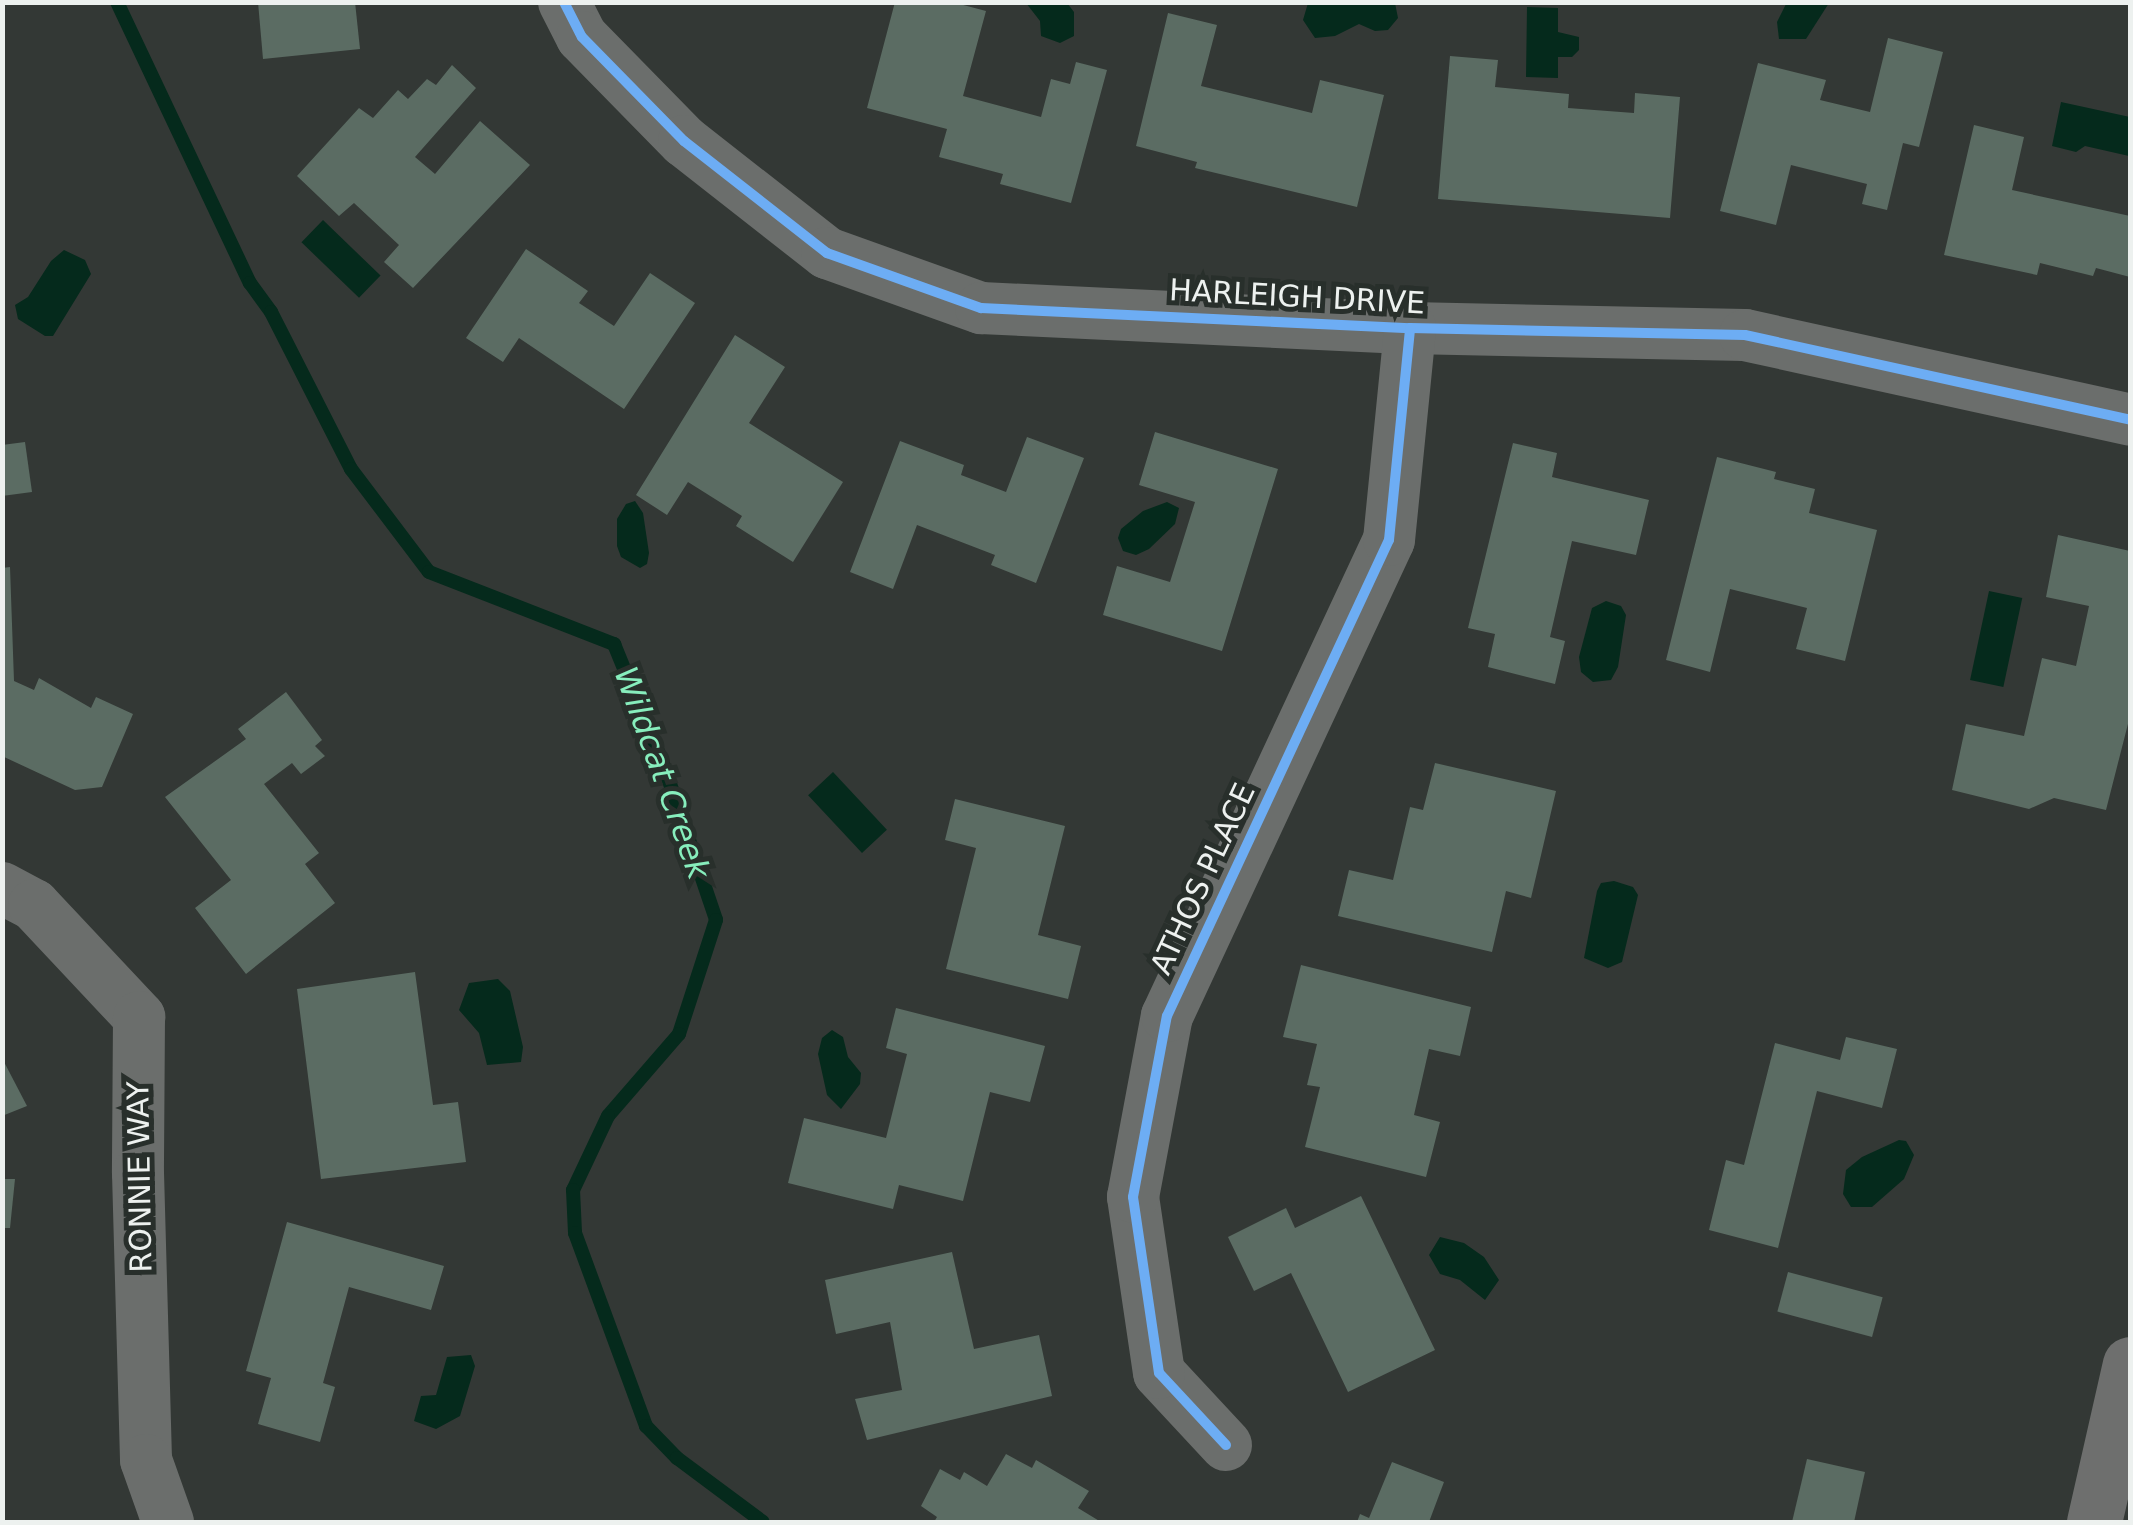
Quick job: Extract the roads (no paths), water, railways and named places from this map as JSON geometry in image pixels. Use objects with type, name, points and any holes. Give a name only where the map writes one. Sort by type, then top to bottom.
[{"type":"street","name":"HARLEIGH DRIVE","points":[[564,2],[582,37],[684,141],[827,253],[981,308],[1410,328],[1745,335],[2130,420]]},
{"type":"street","name":"ATHOS PLACE","points":[[1226,1445],[1160,1374],[1133,1197],[1167,1016],[1389,540],[1410,328]]},
{"type":"street","name":"RONNIE WAY","points":[[2,888],[34,905],[139,1017],[138,1172],[146,1460],[168,1522]]},
{"type":"street","points":[[2094,1522],[2130,1364]]},
{"type":"waterway","name":"Wildcat Creek","points":[[117,2],[250,283],[271,312],[351,469],[429,572],[614,644],[665,769],[716,920],[679,1034],[608,1116],[573,1190],[575,1233],[646,1426],[677,1458],[763,1522]]}]
